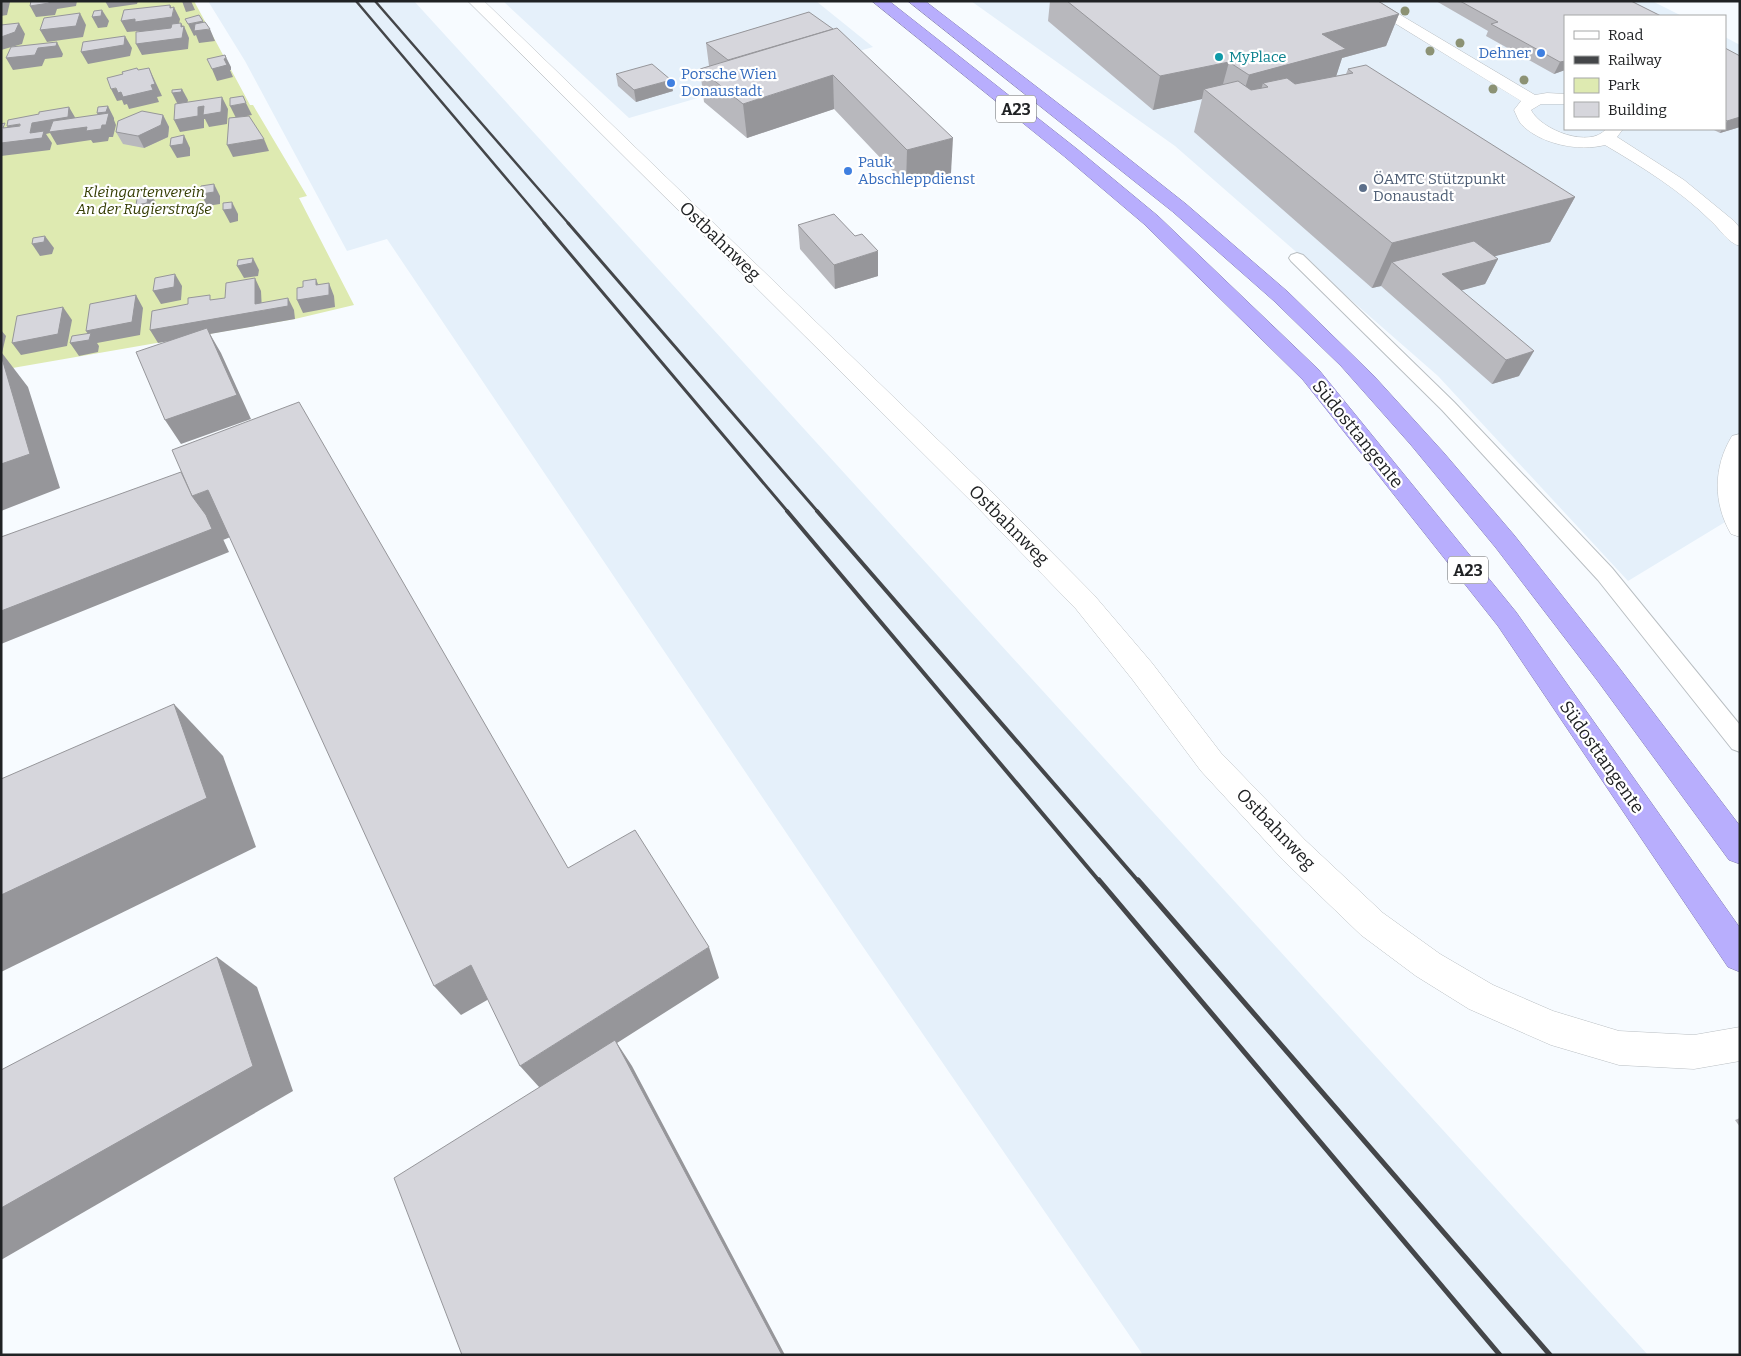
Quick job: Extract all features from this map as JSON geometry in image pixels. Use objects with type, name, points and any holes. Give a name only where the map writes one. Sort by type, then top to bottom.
[{"type":"highway","name":"Südosttangente","points":[[879,1],[1071,153],[1151,220],[1311,375],[1507,619],[1740,956]]},
{"type":"highway","name":"Südosttangente","points":[[915,1],[1128,164],[1237,255],[1332,345],[1421,442],[1529,570],[1740,850]]},
{"type":"street","name":"Ostbahnweg","points":[[475,1],[989,504],[1085,602],[1142,671],[1211,762],[1294,850],[1365,917],[1428,964],[1481,997],[1551,1028],[1619,1048],[1694,1052],[1740,1044]]},
{"type":"street","points":[[1366,1],[1533,101]]},
{"type":"street","points":[[1564,99],[1545,98],[1533,101],[1525,105],[1522,110],[1523,117],[1528,124],[1538,130],[1551,136],[1574,141],[1595,141],[1611,134],[1628,151],[1691,194],[1731,229],[1740,240]]},
{"type":"street","points":[[1740,442],[1734,451],[1728,490],[1740,528]]},
{"type":"lane","points":[[1297,258],[1448,406],[1605,574],[1740,742]]},
{"type":"shaded area","points":[[208,1],[414,1],[1648,1355],[1143,1355],[857,938],[387,239],[347,251],[245,61]]},
{"type":"shaded area","name":"Porsche Wien Donaustadt","points":[[503,1],[816,1],[873,47],[629,118]]},
{"type":"shaded area","points":[[971,1],[1652,1],[1680,15],[1564,15],[1564,130],[1726,130],[1726,38],[1740,45],[1740,513],[1628,581],[1438,376],[1175,146]]},
{"type":"green space","name":"Kleingartenverein An der Rugierstraße","points":[[1,1],[194,1],[250,105],[253,105],[307,196],[299,198],[354,305],[295,319],[1,370]]},
{"type":"building","points":[[31,1],[49,1],[49,3],[30,6]]},
{"type":"building","points":[[1067,1],[1378,1],[1399,14],[1322,34],[1346,49],[1249,75],[1229,62],[1160,76]]},
{"type":"building","name":"Dehner","points":[[1460,1],[1631,1],[1659,15],[1564,15],[1564,61],[1560,62],[1491,24],[1498,22]]},
{"type":"building","points":[[170,5],[170,8],[174,7],[172,17],[135,22],[135,19],[121,21],[124,10]]},
{"type":"building","points":[[102,10],[101,16],[92,17],[94,11]]},
{"type":"building","points":[[809,12],[833,29],[728,60],[706,43]]},
{"type":"building","points":[[80,13],[76,26],[40,30],[44,18]]},
{"type":"building","points":[[199,15],[203,21],[188,24],[185,19]]},
{"type":"building","points":[[205,22],[210,29],[194,31],[195,24]]},
{"type":"building","points":[[19,23],[15,32],[1,37],[1,25]]},
{"type":"building","points":[[181,23],[181,27],[184,26],[182,38],[136,44],[136,32],[171,28],[172,24]]},
{"type":"building","points":[[837,28],[953,138],[907,150],[833,75],[743,104],[700,69]]},
{"type":"building","points":[[125,36],[124,45],[81,52],[83,42]]},
{"type":"building","points":[[57,42],[56,46],[38,48],[35,55],[6,58],[11,47]]},
{"type":"building","points":[[1726,49],[1740,56],[1740,117],[1727,121]]},
{"type":"building","points":[[225,55],[226,58],[224,59],[227,65],[212,69],[207,59]]},
{"type":"building","points":[[652,64],[671,80],[634,90],[616,74]]},
{"type":"building","points":[[1366,65],[1575,197],[1392,243],[1204,89],[1238,81],[1251,90],[1268,87],[1263,83],[1287,78],[1295,84],[1353,73],[1348,69]]},
{"type":"building","points":[[137,68],[138,70],[149,68],[155,84],[151,85],[153,90],[123,97],[116,88],[111,89],[107,78]]},
{"type":"building","points":[[182,89],[181,92],[172,93],[172,90]]},
{"type":"building","points":[[243,96],[246,103],[230,106],[230,98]]},
{"type":"building","points":[[222,97],[221,112],[203,115],[204,106],[198,107],[198,116],[174,120],[175,104]]},
{"type":"building","points":[[108,106],[106,112],[97,113],[98,107]]},
{"type":"building","points":[[69,107],[68,117],[32,123],[30,133],[44,131],[42,138],[1,143],[1,124],[5,123],[3,128],[20,126],[20,124],[7,126],[8,120]]},
{"type":"building","points":[[142,111],[163,115],[161,125],[138,136],[116,132],[118,121]]},
{"type":"building","points":[[109,113],[106,125],[102,125],[101,129],[86,131],[87,127],[49,132],[53,121]]},
{"type":"building","points":[[249,116],[264,139],[227,145],[229,118]]},
{"type":"building","points":[[184,135],[183,144],[170,146],[171,138]]},
{"type":"building","points":[[214,184],[214,192],[201,194],[201,186]]},
{"type":"building","points":[[149,191],[147,203],[136,205],[138,193]]},
{"type":"building","points":[[232,202],[232,209],[223,210],[223,203]]},
{"type":"building","points":[[834,214],[855,236],[862,234],[878,251],[834,265],[798,225]]},
{"type":"building","points":[[45,236],[44,242],[32,244],[33,238]]},
{"type":"building","points":[[1474,241],[1498,259],[1442,274],[1534,351],[1506,360],[1392,262]]},
{"type":"building","points":[[253,258],[252,263],[237,266],[238,260]]},
{"type":"building","points":[[175,274],[174,287],[153,291],[155,278]]},
{"type":"building","points":[[255,278],[255,304],[288,298],[288,306],[150,330],[152,311],[188,304],[188,298],[210,295],[210,300],[225,298],[226,283]]},
{"type":"building","points":[[316,279],[316,285],[329,283],[329,295],[297,300],[297,288],[303,287],[303,281]]},
{"type":"building","points":[[136,295],[132,322],[86,331],[90,304]]},
{"type":"building","points":[[63,307],[58,334],[12,343],[17,316]]},
{"type":"building","points":[[207,328],[237,395],[165,420],[136,352]]},
{"type":"building","points":[[91,333],[89,340],[70,343],[72,336]]},
{"type":"building","points":[[1,355],[30,454],[1,464]]},
{"type":"building","points":[[299,402],[568,868],[635,830],[709,947],[520,1066],[471,965],[434,986],[208,490],[192,496],[172,450]]},
{"type":"building","points":[[181,472],[192,496],[206,515],[212,529],[1,611],[1,537]]},
{"type":"building","points":[[174,704],[207,798],[1,895],[1,779]]},
{"type":"building","points":[[217,957],[253,1066],[1,1208],[1,1070]]},
{"type":"building","points":[[615,1040],[782,1355],[462,1355],[394,1178]]},
{"type":"railway","points":[[356,1],[545,224]]},
{"type":"railway","points":[[375,1],[569,224]]},
{"type":"railway","points":[[544,223],[788,512]]},
{"type":"railway","points":[[568,223],[818,512]]},
{"type":"railway","points":[[787,511],[1100,882]]},
{"type":"railway","points":[[817,511],[1139,882]]},
{"type":"railway","points":[[1099,880],[1500,1355]]},
{"type":"railway","points":[[1138,880],[1550,1355]]},
{"type":"place","name":"Dehner","points":[[1541,53]]},
{"type":"place","name":"MyPlace","points":[[1219,57]]},
{"type":"place","name":"Porsche Wien Donaustadt","points":[[671,83]]},
{"type":"place","name":"Pauk Abschleppdienst","points":[[848,171]]},
{"type":"place","name":"ÖAMTC Stützpunkt Donaustadt","points":[[1363,188]]}]
